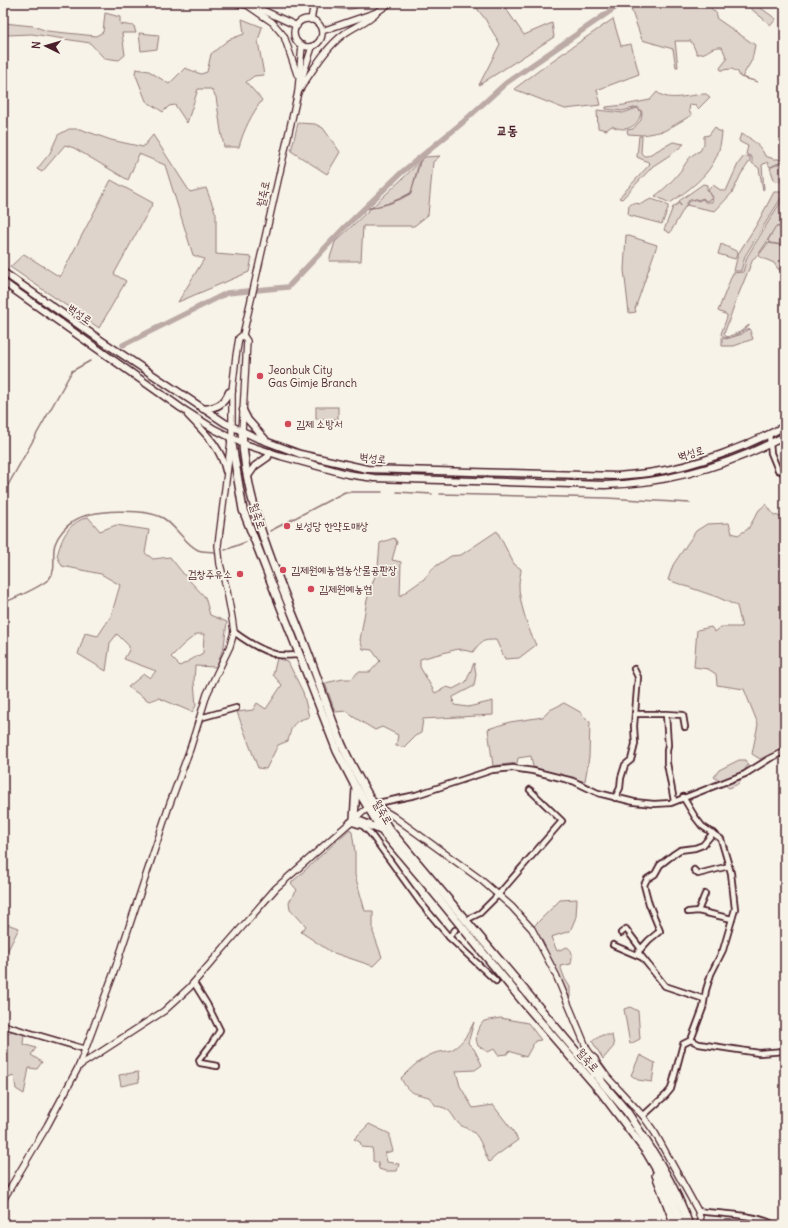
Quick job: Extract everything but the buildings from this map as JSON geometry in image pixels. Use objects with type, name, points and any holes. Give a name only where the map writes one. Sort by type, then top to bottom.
[{"type":"main road","name":"벽성로","points":[[3,272],[102,342],[232,427],[300,454],[367,469],[617,476],[656,472],[699,462],[741,447],[785,426]]},
{"type":"main road","name":"벽성로","points":[[3,282],[181,408],[214,429],[243,444],[347,474],[374,478],[605,485],[631,484],[672,477],[720,464],[770,444],[785,436]]},
{"type":"main road","points":[[203,409],[211,409],[218,406],[226,399],[229,392],[232,391]]},
{"type":"main road","points":[[181,408],[220,452],[224,460],[226,471]]},
{"type":"main road","points":[[243,410],[256,430],[268,442]]},
{"type":"main road","name":"월죽로","points":[[242,431],[248,476],[255,512],[272,564],[305,645],[342,745],[359,778],[381,830],[525,1004],[601,1092],[647,1153],[668,1189],[682,1225]]},
{"type":"main road","name":"월죽로","points":[[231,438],[243,510],[337,751],[356,788],[627,1112],[657,1156],[675,1190],[689,1225]]},
{"type":"main road","points":[[248,476],[255,466],[268,457],[270,452]]},
{"type":"main road","points":[[356,788],[352,820],[381,830]]},
{"type":"main road","points":[[594,1059],[603,1082]]},
{"type":"main road","points":[[647,1153],[675,1225]]},
{"type":"street","points":[[235,3],[254,6],[297,26]]},
{"type":"street","points":[[311,20],[314,3]]},
{"type":"street","points":[[298,92],[329,48],[344,34],[369,20],[390,3]]},
{"type":"street","points":[[247,5],[272,22],[284,36],[296,68],[298,82]]},
{"type":"street","points":[[322,31],[377,12]]},
{"type":"street","points":[[298,92],[312,47],[320,41],[322,31],[318,24],[311,20],[302,21],[297,26],[295,32],[296,40],[302,45],[312,47]]},
{"type":"street","points":[[298,82],[302,45]]},
{"type":"street","name":"월죽로","points":[[231,438],[232,391],[239,338],[243,335],[298,92],[298,82]]},
{"type":"street","name":"월죽로","points":[[242,431],[247,341],[243,335]]},
{"type":"street","points":[[769,434],[771,453],[778,470],[785,473]]},
{"type":"street","points":[[3,1200],[47,1126],[79,1066],[113,975],[169,806],[212,683],[230,646],[234,632],[229,599],[218,556],[226,471],[231,438]]},
{"type":"street","points":[[234,632],[244,640],[268,652],[278,655],[300,656]]},
{"type":"street","points":[[615,798],[620,788],[620,778],[624,765],[631,760],[635,744],[634,726],[638,677],[634,669]]},
{"type":"street","points":[[200,718],[236,708]]},
{"type":"street","points":[[635,714],[683,714],[685,727]]},
{"type":"street","points":[[666,714],[668,745],[667,762],[674,801]]},
{"type":"street","points":[[79,1066],[164,1011],[194,983],[276,888],[352,820],[371,806],[416,795],[492,770],[513,768],[534,771],[573,781],[598,793],[615,798],[654,804],[674,801],[745,774],[785,751]]},
{"type":"street","points":[[470,918],[480,913],[498,895],[562,821],[530,790]]},
{"type":"street","points":[[643,1116],[671,1089],[683,1044],[691,1040],[703,1008],[706,990],[711,974],[723,950],[735,909],[729,866],[721,839],[702,826],[683,797]]},
{"type":"street","points":[[371,806],[393,816],[480,879],[512,907],[532,929],[556,975],[587,1049],[608,1078],[643,1116],[655,1133],[698,1211],[702,1225]]},
{"type":"street","points":[[352,820],[363,826],[370,833],[420,902],[449,937],[496,981]]},
{"type":"street","points":[[704,999],[665,986],[638,952],[660,931],[649,904],[644,885],[647,878],[655,874],[660,865],[674,854],[680,850],[695,848],[703,845],[713,833]]},
{"type":"street","points":[[694,870],[698,874],[729,866]]},
{"type":"street","points":[[698,911],[705,894]]},
{"type":"street","points":[[688,912],[698,911],[732,919]]},
{"type":"street","points":[[620,933],[626,929],[641,949]]},
{"type":"street","points":[[449,937],[455,930]]},
{"type":"street","points":[[613,945],[643,958]]},
{"type":"street","points":[[194,983],[207,1004],[220,1030],[199,1060],[200,1063],[217,1066]]},
{"type":"street","points":[[3,1025],[85,1049]]},
{"type":"street","points":[[691,1040],[699,1044],[759,1053],[785,1051]]},
{"type":"street","points":[[698,1211],[768,1221],[774,1225]]},
{"type":"shaded area","points":[[321,3],[361,3],[363,6],[352,9],[342,9],[327,6]]},
{"type":"shaded area","points":[[473,3],[502,3],[524,35],[552,23],[554,37],[479,85],[500,44],[485,19]]},
{"type":"shaded area","points":[[683,3],[710,3],[708,5],[717,14],[716,18],[755,45],[752,60],[742,77],[758,82],[740,77],[738,72],[732,69],[721,70],[720,68],[727,59],[722,47],[697,54],[691,41],[675,41],[678,67],[676,67],[673,49],[642,40],[631,9],[635,7],[676,5]]},
{"type":"shaded area","points":[[754,3],[776,19],[771,25],[750,8]]},
{"type":"shaded area","points":[[105,13],[120,17],[120,24],[134,26],[136,33],[122,33],[125,55],[119,60],[104,58],[90,43],[32,34],[7,35],[3,33],[3,22],[33,26],[47,31],[96,36],[103,32]]},
{"type":"shaded area","points":[[242,19],[262,27],[258,41],[264,75],[254,76],[246,82],[262,100],[248,123],[239,147],[224,147],[216,97],[211,89],[198,89],[187,123],[175,105],[169,106],[163,112],[146,101],[135,73],[136,69],[149,71],[169,84],[185,68],[201,74],[207,72],[211,54],[228,40],[244,34]]},
{"type":"shaded area","points":[[613,19],[621,46],[631,44],[639,74],[597,90],[601,105],[565,109],[514,89],[556,58]]},
{"type":"shaded area","points":[[139,33],[159,35],[157,49],[141,51]]},
{"type":"shaded area","points":[[657,92],[667,97],[706,94],[710,97],[698,109],[696,105],[690,104],[689,111],[692,115],[664,131],[643,135],[628,134],[627,130],[633,129],[641,120],[642,112],[638,107],[622,111],[606,109],[606,107],[650,100]]},
{"type":"shaded area","points":[[637,108],[641,112],[640,117],[631,127],[622,129],[612,126],[606,130],[598,128],[597,110],[623,113]]},
{"type":"shaded area","points":[[298,123],[315,124],[323,128],[340,152],[327,174],[291,151]]},
{"type":"shaded area","points":[[715,127],[717,130],[722,132],[720,145],[717,156],[705,174],[698,182],[670,203],[655,196],[673,180],[692,156],[700,151],[704,144],[704,136],[709,135]]},
{"type":"shaded area","points":[[69,129],[80,129],[111,140],[143,147],[153,135],[190,192],[206,188],[216,214],[216,254],[252,257],[249,272],[178,302],[204,259],[193,255],[165,165],[139,154],[128,180],[74,148],[65,145],[42,172],[37,169],[50,153],[58,135]]},
{"type":"shaded area","points":[[741,134],[749,137],[756,143],[765,156],[779,159],[781,162],[770,167],[767,162],[762,165],[763,190],[759,168],[752,163],[752,157],[746,154],[748,146],[740,142],[739,140]]},
{"type":"shaded area","points":[[639,136],[642,136],[641,153],[644,156],[647,156],[673,142],[684,144],[653,166],[622,199],[619,198],[650,164],[637,157]]},
{"type":"shaded area","points":[[440,156],[433,162],[428,215],[414,226],[363,226],[361,261],[329,261],[335,242],[425,157]]},
{"type":"shaded area","points":[[744,156],[750,157],[750,161],[741,174],[732,193],[715,211],[686,205],[690,201],[698,201],[703,199],[705,202],[712,202],[713,197],[708,190],[713,185],[722,191],[726,191],[738,164]]},
{"type":"shaded area","points":[[782,163],[785,180],[775,182],[770,168]]},
{"type":"shaded area","points":[[111,180],[153,203],[114,274],[126,281],[99,328],[10,267],[24,254],[60,277]]},
{"type":"shaded area","points":[[703,184],[707,185],[707,189],[712,199],[706,201],[703,198],[698,200],[689,200],[670,233],[664,230],[673,207],[679,203],[681,206],[679,201]]},
{"type":"shaded area","points":[[774,192],[785,192],[785,196],[781,198],[745,256],[741,271],[734,271],[738,254],[757,224]]},
{"type":"shaded area","points":[[783,198],[785,198],[784,227],[776,226],[763,248],[753,259],[724,334],[727,337],[740,332],[749,326],[735,336],[727,338],[724,337],[721,334],[727,315],[718,311],[732,275],[733,273],[743,272],[747,257]]},
{"type":"shaded area","points":[[651,199],[664,203],[668,206],[662,224],[628,215],[629,205],[634,203],[641,204]]},
{"type":"shaded area","points":[[776,227],[783,227],[785,245],[770,243],[768,240]]},
{"type":"shaded area","points":[[626,235],[657,245],[635,309],[636,312],[629,313],[624,270]]},
{"type":"shaded area","points":[[768,243],[785,246],[785,272],[778,269],[774,263],[758,256]]},
{"type":"shaded area","points":[[721,244],[738,252],[735,259],[718,254]]},
{"type":"shaded area","points":[[749,328],[753,339],[734,346],[722,346],[722,337],[726,339],[742,334]]},
{"type":"shaded area","points":[[316,407],[338,407],[338,419],[316,419]]},
{"type":"shaded area","points":[[766,504],[774,515],[785,518],[785,747],[760,759],[752,754],[758,724],[744,689],[717,685],[716,674],[708,669],[694,667],[697,630],[711,627],[715,632],[721,627],[742,627],[737,606],[717,597],[668,580],[673,565],[696,531],[707,524],[729,523],[732,533],[738,535],[748,529],[759,510]]},
{"type":"shaded area","points":[[88,517],[100,531],[116,525],[149,530],[145,553],[153,559],[170,557],[205,597],[210,615],[227,622],[224,646],[216,667],[195,666],[194,681],[196,706],[192,712],[159,698],[149,701],[128,687],[144,674],[150,678],[156,671],[124,659],[129,650],[129,646],[117,634],[110,643],[106,671],[78,654],[85,633],[98,636],[111,616],[120,585],[101,574],[62,566],[57,556],[61,543],[71,527]],"holes":[[[197,634],[204,634],[203,653],[180,666],[171,657]]]},
{"type":"shaded area","points":[[497,531],[514,564],[521,569],[519,584],[520,598],[527,624],[536,645],[519,658],[505,659],[496,640],[488,640],[478,645],[473,652],[458,649],[420,659],[420,667],[435,693],[447,687],[453,689],[466,682],[474,663],[476,674],[474,686],[453,697],[454,705],[468,707],[493,701],[493,715],[423,719],[421,733],[415,736],[404,747],[396,746],[398,735],[382,727],[375,730],[352,716],[347,711],[335,712],[325,683],[343,679],[352,679],[358,672],[370,672],[380,661],[372,650],[363,649],[360,640],[367,600],[378,567],[380,543],[394,538],[397,542],[392,560],[401,562],[400,596],[424,579],[433,568],[451,556],[461,555]]},
{"type":"shaded area","points":[[277,658],[288,662],[303,692],[309,717],[294,725],[288,741],[278,745],[266,769],[258,768],[237,712],[253,710],[257,703],[266,709],[282,685],[273,675]]},
{"type":"shaded area","points":[[564,703],[580,712],[590,722],[589,757],[585,781],[533,767],[531,756],[518,758],[517,763],[493,766],[488,729],[510,722],[543,717],[550,710]]},
{"type":"shaded area","points":[[739,760],[745,760],[748,765],[741,781],[735,786],[729,788],[714,777],[719,770]]},
{"type":"shaded area","points":[[350,829],[352,832],[355,852],[355,875],[365,911],[373,911],[373,932],[382,957],[373,966],[331,952],[301,932],[306,926],[290,909],[289,902],[297,890],[291,883]]},
{"type":"shaded area","points":[[577,899],[576,917],[570,931],[551,937],[557,951],[567,947],[572,952],[571,964],[560,966],[570,987],[570,998],[533,927],[560,900]]},
{"type":"shaded area","points":[[3,923],[19,928],[3,960]]},
{"type":"shaded area","points":[[630,1007],[638,1011],[640,1039],[630,1044],[624,1009]]},
{"type":"shaded area","points":[[500,1018],[528,1023],[541,1040],[535,1041],[526,1057],[509,1051],[507,1054],[498,1055],[494,1049],[488,1052],[478,1046],[476,1036],[484,1021]]},
{"type":"shaded area","points":[[474,1022],[468,1043],[474,1049],[482,1065],[475,1070],[456,1071],[460,1086],[473,1108],[493,1105],[518,1140],[489,1162],[476,1135],[459,1124],[447,1109],[436,1106],[429,1097],[409,1090],[401,1078],[421,1060],[435,1053],[451,1050],[457,1047]]},
{"type":"shaded area","points":[[12,1031],[24,1034],[23,1044],[36,1048],[31,1055],[42,1062],[37,1069],[29,1068],[24,1094],[16,1089],[14,1076],[3,1082],[3,1058],[7,1048],[3,1047],[3,1036]]},
{"type":"shaded area","points":[[602,1035],[612,1035],[614,1046],[603,1059],[592,1041]]},
{"type":"shaded area","points":[[640,1055],[655,1063],[652,1082],[638,1080],[631,1075]]},
{"type":"shaded area","points":[[138,1072],[139,1082],[121,1086],[119,1075]]},
{"type":"shaded area","points":[[369,1124],[390,1134],[393,1151],[385,1153],[387,1162],[399,1164],[397,1171],[385,1171],[379,1169],[378,1163],[373,1161],[372,1148],[362,1147],[360,1142],[354,1139]]},
{"type":"waterway","points":[[123,345],[227,293],[288,287],[344,228],[401,173],[462,123],[506,83],[622,3]]},
{"type":"waterway","points":[[364,209],[388,204],[411,193],[421,157]]},
{"type":"waterway","points":[[3,494],[72,371],[90,361]]},
{"type":"waterway","points":[[270,531],[345,492],[382,492]]},
{"type":"waterway","points":[[397,492],[432,494]]},
{"type":"waterway","points":[[440,494],[607,498],[690,503]]},
{"type":"waterway","points":[[3,603],[34,589],[49,579],[52,575],[54,567],[55,544],[60,534],[74,521],[92,514],[131,511],[155,515],[168,521],[193,547],[200,551],[214,552]]},
{"type":"waterway","points":[[225,550],[246,542]]},
{"type":"place","name":"Jeonbuk City Gas Gimje Branch","points":[[260,376]]},
{"type":"place","name":"김제 소방서","points":[[288,424]]},
{"type":"place","name":"보성당 한약도매상","points":[[287,526]]},
{"type":"place","name":"김제원예농협농산물공판장","points":[[283,570]]},
{"type":"place","name":"검창주유소","points":[[240,574]]},
{"type":"place","name":"김제원예농협","points":[[311,589]]},
{"type":"district","name":"교동","points":[[507,130]]}]
